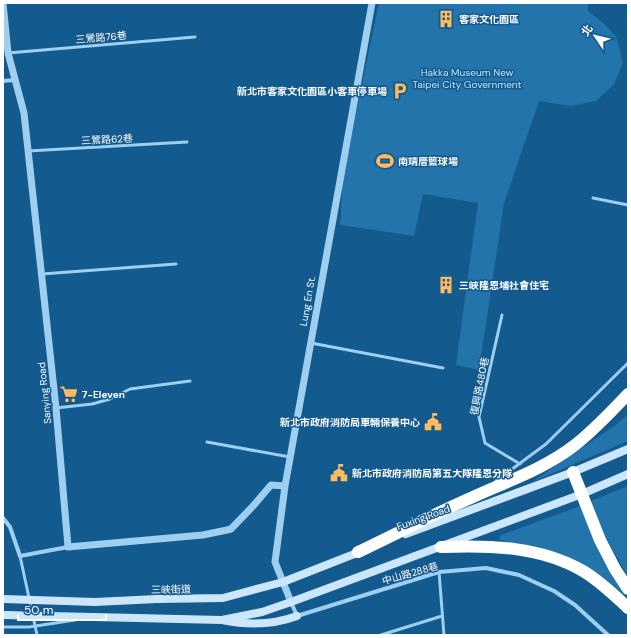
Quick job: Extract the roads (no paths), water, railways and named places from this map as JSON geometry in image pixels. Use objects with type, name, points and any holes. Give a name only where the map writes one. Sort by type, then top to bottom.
[{"type":"highway","points":[[358,552],[473,497],[526,475],[575,445],[604,419],[628,394]]},
{"type":"highway","points":[[574,472],[600,540],[615,569],[628,589]]},
{"type":"highway","points":[[441,547],[496,547],[540,554],[561,561],[583,571],[603,585],[628,608]]},
{"type":"main road","name":"Fuxing Road","points":[[222,598],[283,582],[358,552],[574,472],[628,449]]},
{"type":"main road","points":[[222,620],[262,612],[291,602],[582,494],[628,474]]},
{"type":"main road","name":"三峽街道","points":[[3,599],[95,602],[222,598]]},
{"type":"main road","points":[[3,615],[222,620],[252,624],[283,621],[297,616]]},
{"type":"street","name":"Sanying Road","points":[[3,3],[8,53],[24,113],[56,408],[68,547]]},
{"type":"street","name":"Lung En St.","points":[[291,602],[275,562],[285,486],[372,3]]},
{"type":"street","points":[[3,81],[14,80]]},
{"type":"street","points":[[3,518],[10,527],[20,556],[68,547],[203,535],[231,529],[271,485],[285,486]]},
{"type":"street","name":"中山路288巷","points":[[297,616],[439,572],[486,568],[519,575],[554,591],[575,606],[608,635]]},
{"type":"street","points":[[291,602],[297,616]]},
{"type":"lane","name":"三鶯路76巷","points":[[8,53],[195,37]]},
{"type":"lane","name":"三鶯路62巷","points":[[28,151],[187,142]]},
{"type":"lane","points":[[593,198],[628,205]]},
{"type":"lane","points":[[41,274],[176,264]]},
{"type":"lane","name":"復興路480巷","points":[[502,315],[479,417],[484,443],[520,464]]},
{"type":"lane","points":[[310,343],[443,368]]},
{"type":"lane","points":[[473,497],[546,444],[628,363]]},
{"type":"lane","points":[[56,408],[92,404],[130,389],[190,381]]},
{"type":"lane","points":[[207,442],[290,457]]},
{"type":"lane","points":[[20,556],[37,635]]},
{"type":"lane","points":[[439,572],[444,635]]},
{"type":"lane","points":[[381,635],[442,616]]},
{"type":"lane","points":[[3,627],[29,627],[94,617]]},
{"type":"place","name":"客家文化園區","points":[[446,19]]},
{"type":"place","name":"新北市客家文化園區小客車停車場","points":[[400,91]]},
{"type":"place","name":"南靖厝籃球場","points":[[385,161]]},
{"type":"place","name":"三峽隆恩埔社會住宅","points":[[446,285]]},
{"type":"place","name":"7-Eleven","points":[[69,394]]},
{"type":"place","name":"新北市政府消防局車輛保養中心","points":[[433,422]]},
{"type":"place","name":"新北市政府消防局第五大隊隆恩分隊","points":[[339,473]]},
{"type":"park label","name":"Hakka Museum New Taipei City Government","points":[[467,78]]}]
